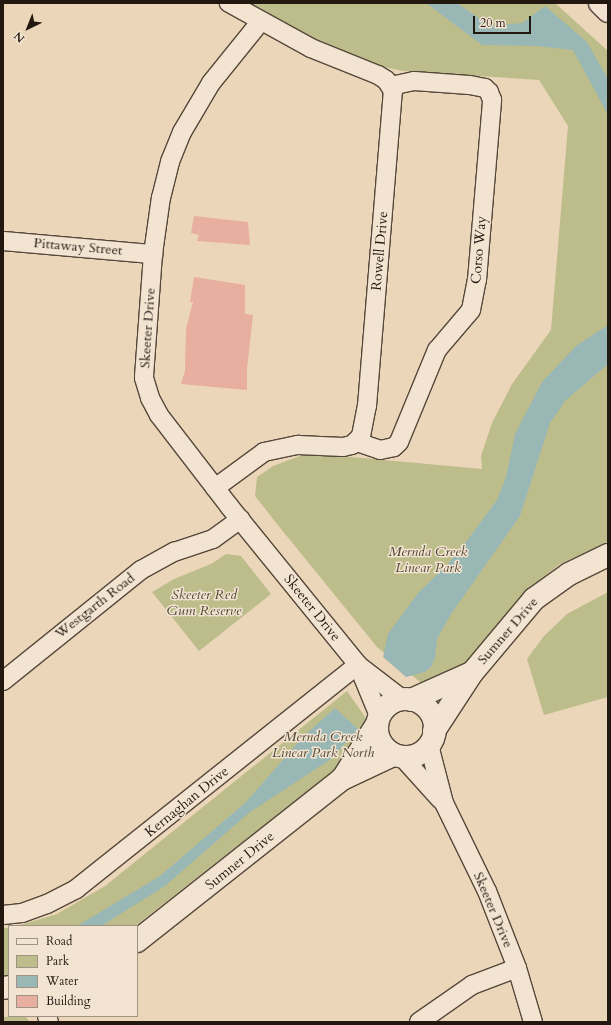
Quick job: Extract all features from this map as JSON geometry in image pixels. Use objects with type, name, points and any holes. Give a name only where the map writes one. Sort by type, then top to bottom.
[{"type":"street","points":[[229,3],[311,48],[378,75],[391,86]]},
{"type":"street","points":[[600,3],[608,11]]},
{"type":"street","name":"Skeeter Drive","points":[[261,21],[211,83],[182,132],[170,162],[161,197],[153,254],[144,355],[144,378],[150,398],[159,415],[215,488],[358,665],[407,700]]},
{"type":"street","name":"Corso Way","points":[[357,442],[380,450],[394,447],[399,442],[437,350],[471,310],[477,280],[492,100],[489,92],[485,88],[469,85],[422,81],[400,82],[391,86]]},
{"type":"street","name":"Rowell Drive","points":[[357,442],[365,428],[368,406],[393,91],[391,86]]},
{"type":"street","name":"Pittaway Street","points":[[3,241],[153,254]]},
{"type":"street","points":[[215,488],[264,452],[298,445],[343,447],[357,442]]},
{"type":"street","name":"Westgarth Road","points":[[3,681],[141,570],[174,552],[196,545],[237,515]]},
{"type":"street","name":"Sumner Drive","points":[[432,738],[472,673],[534,599],[569,574],[608,555]]},
{"type":"street","name":"Skeeter Drive","points":[[358,665],[378,720]]},
{"type":"street","name":"Kernaghan Drive","points":[[3,915],[22,913],[47,904],[76,889],[358,665]]},
{"type":"street","name":"Sumner Drive","points":[[407,700],[472,673]]},
{"type":"street","points":[[407,700],[426,708],[431,715],[432,738],[417,755],[398,756],[380,742],[378,720],[392,702],[407,700]]},
{"type":"street","name":"Sumner Drive","points":[[342,779],[378,720]]},
{"type":"street","name":"Skeeter Drive","points":[[432,738],[444,803],[487,891],[517,968],[533,1022]]},
{"type":"street","name":"Skeeter Drive","points":[[398,756],[444,803]]},
{"type":"street","name":"Sumner Drive","points":[[138,940],[342,779],[398,756]]},
{"type":"street","points":[[419,1022],[472,985],[517,968]]},
{"type":"green space","name":"Mernda Creek Linear Park","points":[[243,3],[555,3],[608,51],[608,542],[560,564],[524,592],[479,651],[461,667],[425,686],[377,647],[281,529],[255,496],[257,477],[273,466],[308,453],[482,469],[481,456],[492,423],[512,384],[551,330],[568,126],[539,80],[403,71],[366,63],[326,47]]},
{"type":"green space","name":"Skeeter Red Gum Reserve","points":[[226,554],[241,556],[271,594],[199,651],[152,592],[174,579],[211,564]]},
{"type":"green space","points":[[608,592],[608,697],[544,715],[527,659],[544,636],[567,614]]},
{"type":"green space","name":"Mernda Creek Linear Park North","points":[[347,691],[368,721],[341,765],[136,925],[20,925],[57,914],[105,886]]},
{"type":"green space","points":[[3,928],[8,928],[8,976],[3,976]]},
{"type":"green space","points":[[3,1017],[26,1017],[30,1022],[3,1022]]},
{"type":"water","points":[[426,3],[457,3],[490,26],[522,23],[545,6],[587,42],[608,79],[608,115],[573,50],[537,46],[482,45]]},
{"type":"water","points":[[608,325],[608,364],[565,401],[550,423],[520,516],[451,614],[437,639],[435,658],[431,667],[425,672],[406,677],[383,657],[388,634],[419,592],[448,564],[497,500],[506,477],[515,434],[542,382],[576,346]]},
{"type":"water","points":[[335,708],[358,729],[331,759],[250,812],[165,886],[103,925],[79,925],[160,876],[246,802],[303,737]]},
{"type":"building","points":[[194,216],[248,222],[250,245],[197,241],[199,235],[191,233]]},
{"type":"building","points":[[194,277],[245,285],[245,314],[253,315],[247,368],[247,390],[181,384],[185,371],[186,329],[193,302],[190,302]]}]
